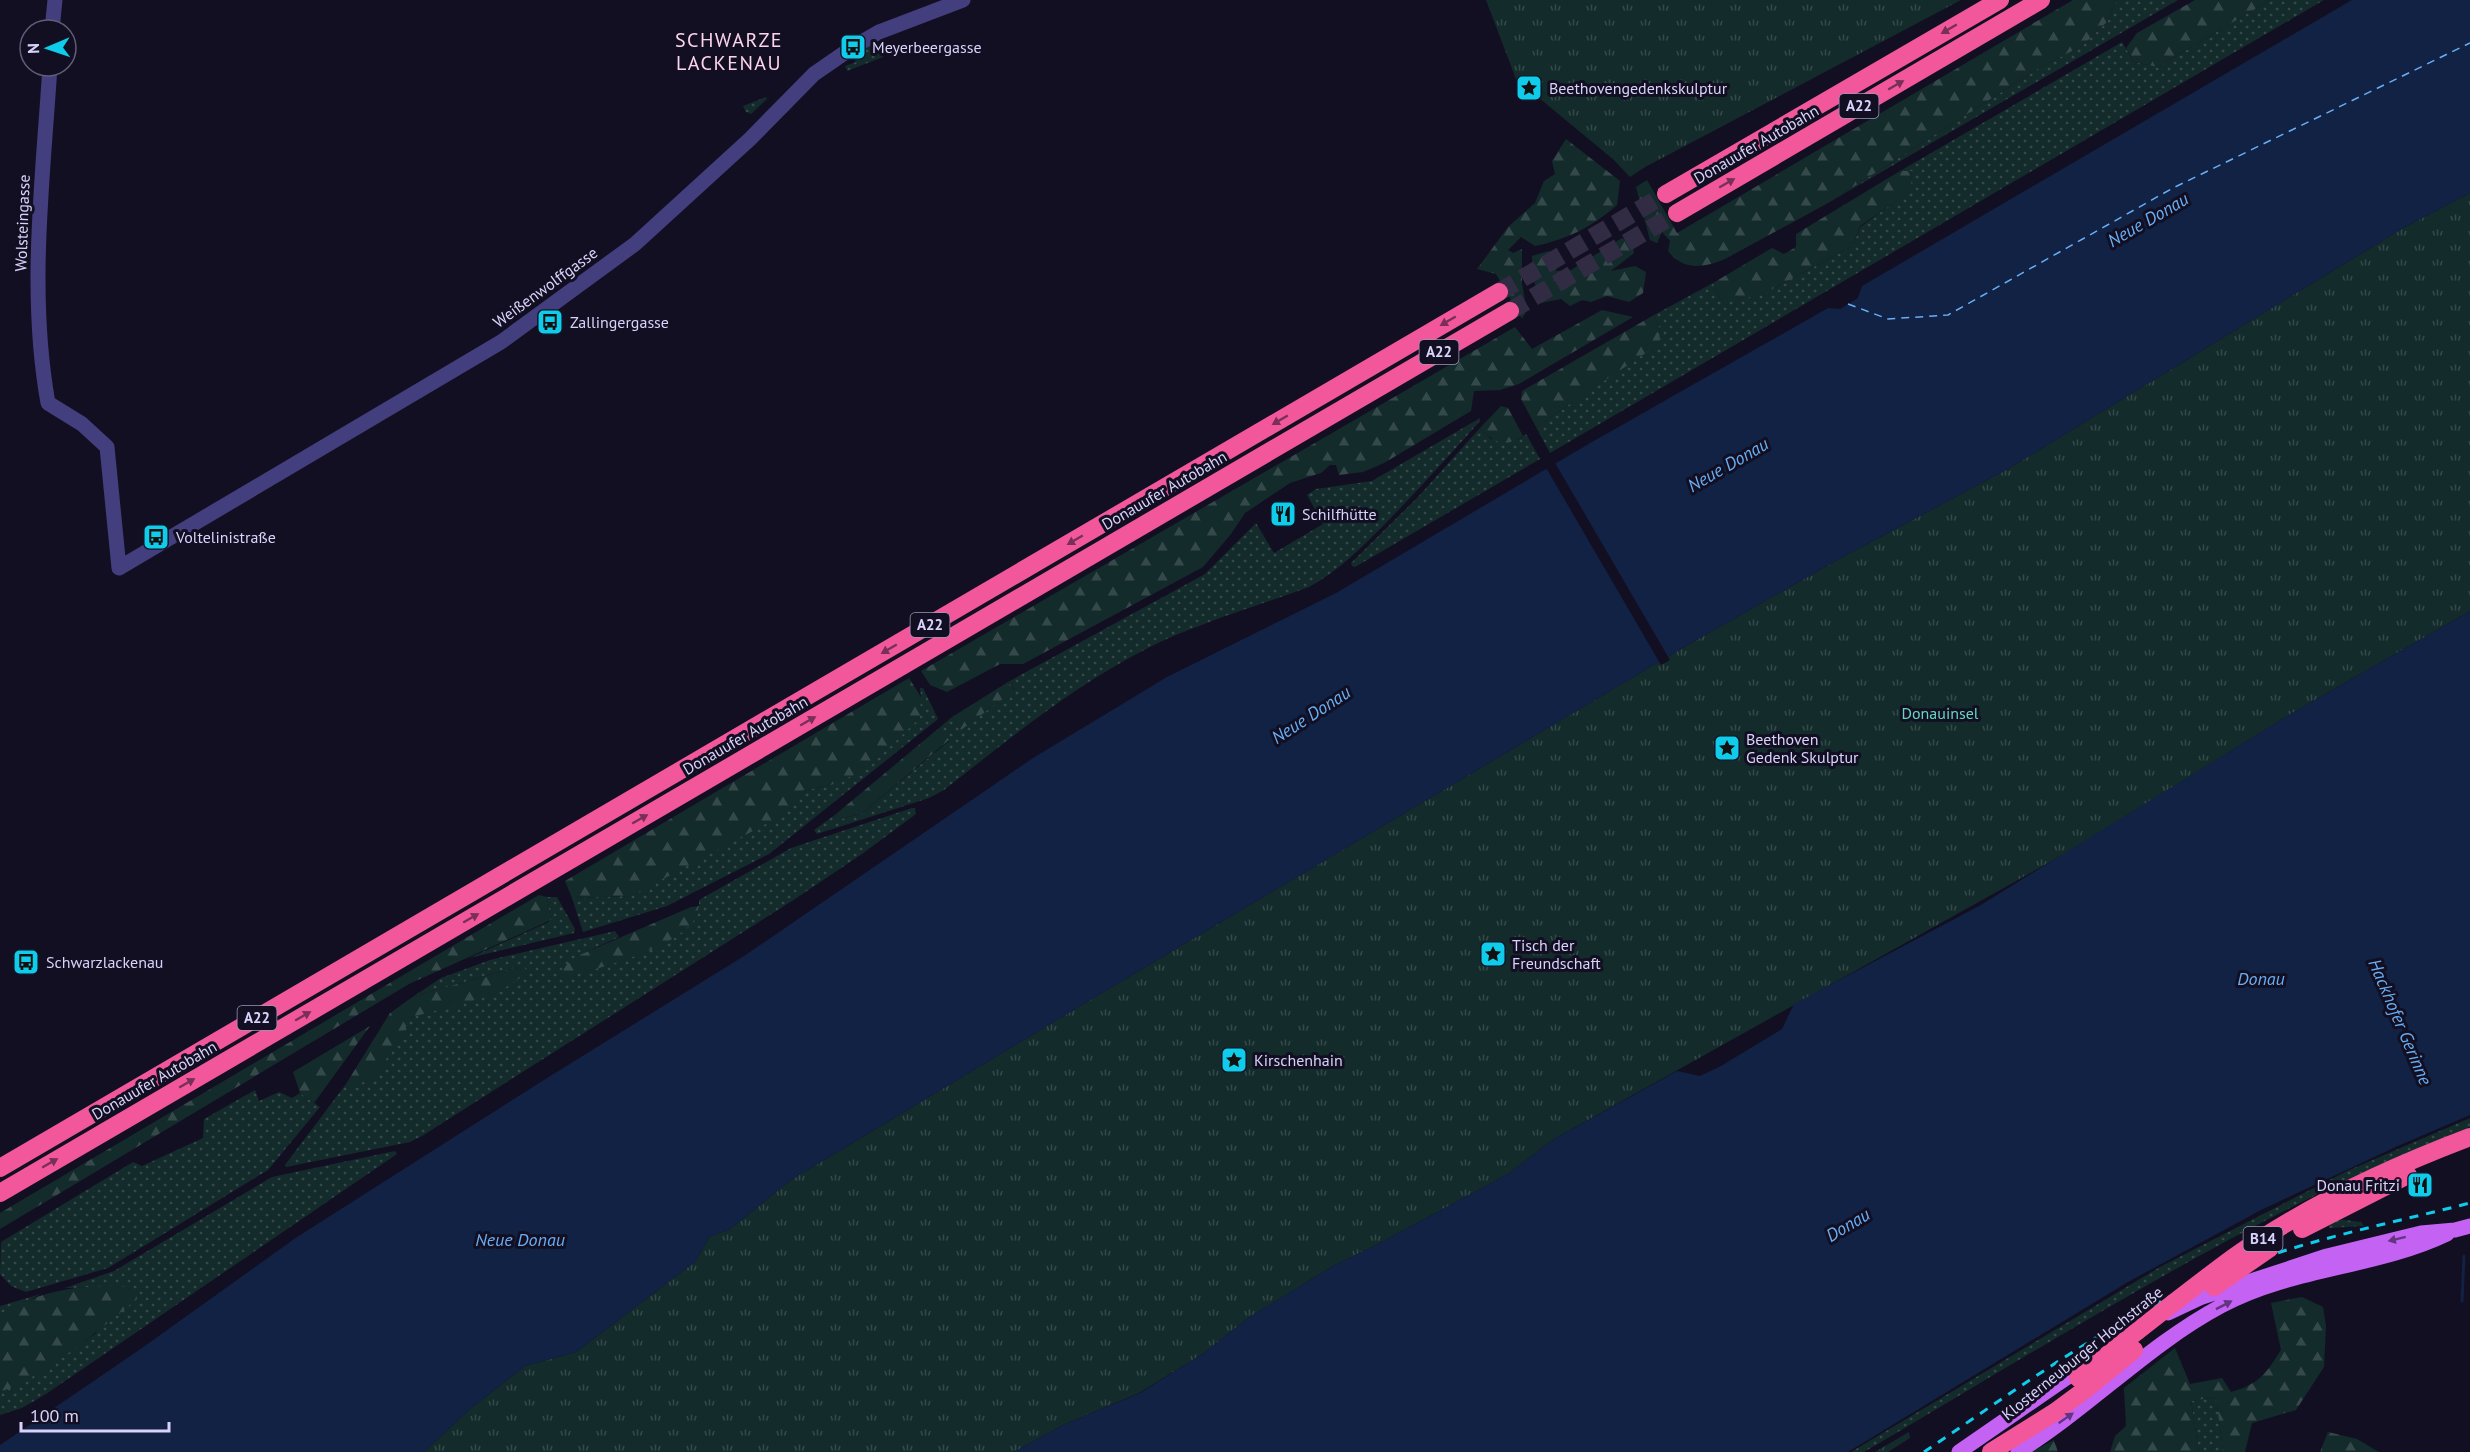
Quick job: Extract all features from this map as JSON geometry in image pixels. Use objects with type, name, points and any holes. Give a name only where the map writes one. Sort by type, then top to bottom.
[{"type":"highway","name":"Donauufer Autobahn","points":[[1666,194],[2000,0]]},
{"type":"highway","name":"Donauufer Autobahn","points":[[1677,213],[2041,0]]},
{"type":"highway","name":"Donauufer Autobahn","points":[[0,1168],[1499,292]]},
{"type":"highway","name":"Donauufer Autobahn","points":[[0,1193],[1510,310]]},
{"type":"highway","name":"Klosterneuburger Hochstraße","points":[[2013,1446],[2078,1378],[2235,1256],[2339,1194],[2470,1137]]},
{"type":"highway","name":"Klosterneuburger Hochstraße","points":[[2013,1446],[2209,1291],[2282,1240],[2345,1205],[2470,1150]]},
{"type":"highway","name":"B14","points":[[1990,1452],[2013,1446]]},
{"type":"main road","points":[[2013,1446],[2094,1399],[2177,1333],[2250,1292],[2422,1246],[2462,1228]]},
{"type":"main road","points":[[1959,1452],[2144,1324],[2202,1297],[2326,1256],[2421,1233],[2462,1228]]},
{"type":"street","points":[[53,18],[55,0]]},
{"type":"street","name":"Weißenwolffgasse","points":[[44,381],[48,403],[82,424],[107,447],[119,568],[501,342],[635,244],[750,139],[814,74],[852,47],[879,32],[963,0]]},
{"type":"street","name":"Wolsteingasse","points":[[44,381],[38,285],[41,188],[49,78]]},
{"type":"green space","points":[[1486,0],[1961,0],[1630,177],[1614,160],[1516,79]]},
{"type":"green space","points":[[2073,0],[2117,0],[2107,22],[2082,46],[2039,68],[1828,203],[1725,259],[1702,266],[1687,265],[1674,257],[1668,251],[1670,241],[1662,232],[1657,243],[1650,240],[1636,187],[1647,180],[1677,233]]},
{"type":"green space","points":[[2117,0],[2178,0],[1828,203],[2039,68],[2082,46],[2107,22]]},
{"type":"green space","points":[[2195,0],[2270,0],[2158,67],[2134,62],[2126,48],[2137,33]]},
{"type":"green space","points":[[2270,0],[2324,0],[1550,453],[1536,427],[1658,344],[1660,329],[1654,315],[1713,283],[1720,298],[1765,293],[1853,246],[1860,227],[1910,191],[1912,172],[1900,171],[2122,42],[2134,62],[2158,67]]},
{"type":"green space","points":[[868,45],[878,46],[883,57],[847,71],[845,66],[856,62],[855,60],[863,55]]},
{"type":"green space","points":[[766,97],[767,99],[751,114],[746,112],[743,106]]},
{"type":"green space","points":[[1566,139],[1620,181],[1617,205],[1589,226],[1569,236],[1535,246],[1521,237],[1508,250],[1513,253],[1522,249],[1522,284],[1527,310],[1522,319],[1496,274],[1477,269],[1508,227],[1535,203],[1544,181],[1555,174],[1552,161]]},
{"type":"green space","points":[[1900,171],[1912,171],[1911,191],[1860,226],[1853,246],[1765,293],[1733,302],[1720,298],[1713,283],[1772,248],[1784,254],[1796,247],[1796,234]]},
{"type":"green space","name":"Donauinsel","points":[[2470,193],[2470,611],[2289,715],[2068,852],[1554,1139],[1508,1174],[1333,1266],[1248,1318],[1204,1353],[1139,1393],[1063,1425],[1014,1452],[424,1452],[471,1408],[525,1366],[576,1352],[696,1261],[709,1237],[730,1229],[791,1180],[1679,650],[1839,559],[2006,470],[2403,228]]},
{"type":"green space","points":[[1622,238],[1633,246],[1634,253],[1611,271],[1635,266],[1646,272],[1643,293],[1629,302],[1607,296],[1591,302],[1582,300],[1570,306],[1561,299],[1541,303],[1533,278],[1532,256],[1549,251],[1558,260],[1556,271],[1571,270]]},
{"type":"green space","points":[[1602,310],[1633,317],[1519,384],[1500,390],[1474,391],[1471,411],[1384,463],[1363,472],[1339,475],[1336,465],[1330,465],[1321,473],[1290,483],[1245,513],[1231,534],[1203,567],[1023,664],[1000,664],[947,692],[930,685],[921,671],[1515,327],[1532,349]]},
{"type":"green space","points":[[1654,315],[1660,329],[1659,344],[1536,427],[1521,399],[1522,391]]},
{"type":"green space","points":[[1501,406],[1508,408],[1523,436],[1505,443],[1490,437],[1480,428]]},
{"type":"green space","points":[[1480,418],[1480,421],[1383,526],[1348,559],[1320,581],[1186,631],[1146,649],[1067,697],[944,790],[929,798],[817,834],[814,830],[836,814],[841,819],[861,814],[949,741],[939,728],[952,717],[961,730],[1015,689],[1008,682],[1205,574],[1256,523],[1274,553],[1323,524],[1307,495],[1316,489],[1372,481]]},
{"type":"green space","points":[[1480,428],[1491,439],[1517,440],[1526,434],[1540,459],[1355,567],[1352,566],[1351,563],[1418,497]]},
{"type":"green space","points":[[909,678],[921,697],[920,718],[866,770],[831,785],[801,791],[798,800],[775,819],[631,896],[572,898],[565,881]]},
{"type":"green space","points":[[1008,682],[1015,690],[961,730],[952,717]]},
{"type":"green space","points":[[920,688],[923,688],[938,719],[769,854],[667,906],[583,932],[572,898],[631,896],[801,791],[831,785],[921,697]]},
{"type":"green space","points":[[939,728],[949,740],[861,814],[840,819],[836,814]]},
{"type":"green space","points":[[915,808],[916,814],[795,899],[422,1136],[410,1142],[286,1167],[285,1165],[346,1084],[349,1088],[412,1017],[442,1007],[522,966],[414,996],[441,978],[490,960],[615,931],[619,937],[575,957],[699,906],[699,900],[791,848]]},
{"type":"green space","points":[[539,895],[547,897],[551,920],[409,984],[0,1229],[0,1213]]},
{"type":"green space","points":[[547,897],[557,897],[575,929],[574,933],[469,958],[551,921]]},
{"type":"green space","points":[[699,906],[692,923],[681,933],[649,951],[561,979],[557,974],[575,957],[691,907]]},
{"type":"green space","points":[[522,966],[529,972],[494,995],[412,1017],[376,1076],[349,1089],[346,1084],[390,1013],[414,996]]},
{"type":"green space","points":[[370,1026],[314,1103],[300,1093],[293,1072]]},
{"type":"green space","points":[[255,1090],[259,1101],[279,1092],[292,1098],[300,1093],[320,1107],[268,1170],[108,1268],[26,1292],[11,1286],[0,1274],[1,1242],[133,1162],[142,1166],[203,1138],[204,1119]]},
{"type":"green space","points":[[2470,1118],[2470,1127],[2391,1160],[2236,1236],[2086,1321],[1864,1452],[1851,1452],[2160,1267],[2347,1171]]},
{"type":"green space","points":[[395,1151],[397,1154],[46,1394],[22,1408],[0,1415],[0,1392],[31,1377],[95,1334],[131,1287],[65,1288],[114,1271],[272,1177]]},
{"type":"green space","points":[[2337,1219],[2361,1222],[2364,1226],[2329,1228],[2329,1223]]},
{"type":"green space","points":[[132,1287],[137,1299],[53,1364],[0,1392],[0,1314],[29,1300],[57,1291]]},
{"type":"green space","points":[[41,1294],[5,1312],[0,1314],[0,1306]]},
{"type":"green space","points":[[2302,1297],[2323,1307],[2326,1326],[2324,1367],[2296,1410],[2252,1423],[2245,1452],[2223,1452],[2216,1397],[2191,1401],[2199,1452],[2110,1452],[2115,1436],[2126,1426],[2124,1388],[2175,1348],[2190,1384],[2222,1378],[2231,1392],[2255,1382],[2271,1366],[2281,1350],[2271,1303]]},
{"type":"green space","points":[[2216,1397],[2223,1452],[2199,1452],[2191,1401]]},
{"type":"green space","points":[[1909,1432],[1910,1438],[1888,1452],[1875,1452]]},
{"type":"green space","points":[[2328,1432],[2357,1439],[2379,1452],[2320,1452]]},
{"type":"green space","points":[[2054,1440],[2058,1452],[2031,1452]]},
{"type":"water","name":"Neue Donau","points":[[2352,0],[2470,0],[2470,193],[2403,228],[2006,470],[1839,559],[1679,650],[791,1180],[730,1229],[709,1237],[696,1261],[576,1352],[525,1366],[471,1408],[424,1452],[0,1452],[0,1445],[142,1348],[297,1237],[744,956],[1033,758],[1167,677],[1336,593],[1592,442],[1828,308],[1840,309],[1858,298],[1862,286]]},
{"type":"water","name":"Donau","points":[[2470,611],[2470,1115],[2261,1210],[2128,1282],[1848,1452],[1014,1452],[1063,1425],[1140,1393],[1204,1353],[1248,1318],[1333,1266],[1508,1174],[1554,1139],[1677,1071],[1700,1076],[1721,1066],[1782,1029],[1794,1004],[1979,906],[2289,715]]},
{"type":"pier","points":[[1554,461],[1670,660],[1661,665],[1545,466]]},
{"type":"waterway","name":"Hackhofer Gerinne","points":[[2462,1301],[2464,1256]]},
{"type":"ferry route","points":[[1848,304],[1888,319],[1948,315],[2173,188],[2470,43]]},
{"type":"tunnel","points":[[1499,292],[1666,194]]},
{"type":"tunnel","points":[[1510,311],[1677,213]]},
{"type":"railway","points":[[1924,1452],[2100,1335],[2136,1314],[2212,1277],[2307,1244],[2470,1203]]},
{"type":"place","name":"Meyerbeergasse","points":[[853,47]]},
{"type":"place","name":"Beethovengedenkskulptur","points":[[1529,88]]},
{"type":"place","name":"Zallingergasse","points":[[550,322]]},
{"type":"place","name":"Schilfhütte","points":[[1283,514]]},
{"type":"place","name":"Voltelinistraße","points":[[156,537]]},
{"type":"place","name":"Beethoven Gedenk Skulptur","points":[[1727,748]]},
{"type":"place","name":"Tisch der Freundschaft","points":[[1493,954]]},
{"type":"place","name":"Schwarzlackenau","points":[[26,962]]},
{"type":"place","name":"Kirschenhain","points":[[1234,1060]]},
{"type":"place","name":"Donau Fritzi","points":[[2420,1185]]},
{"type":"district","name":"SCHWARZE LACKENAU","points":[[729,52]]}]
